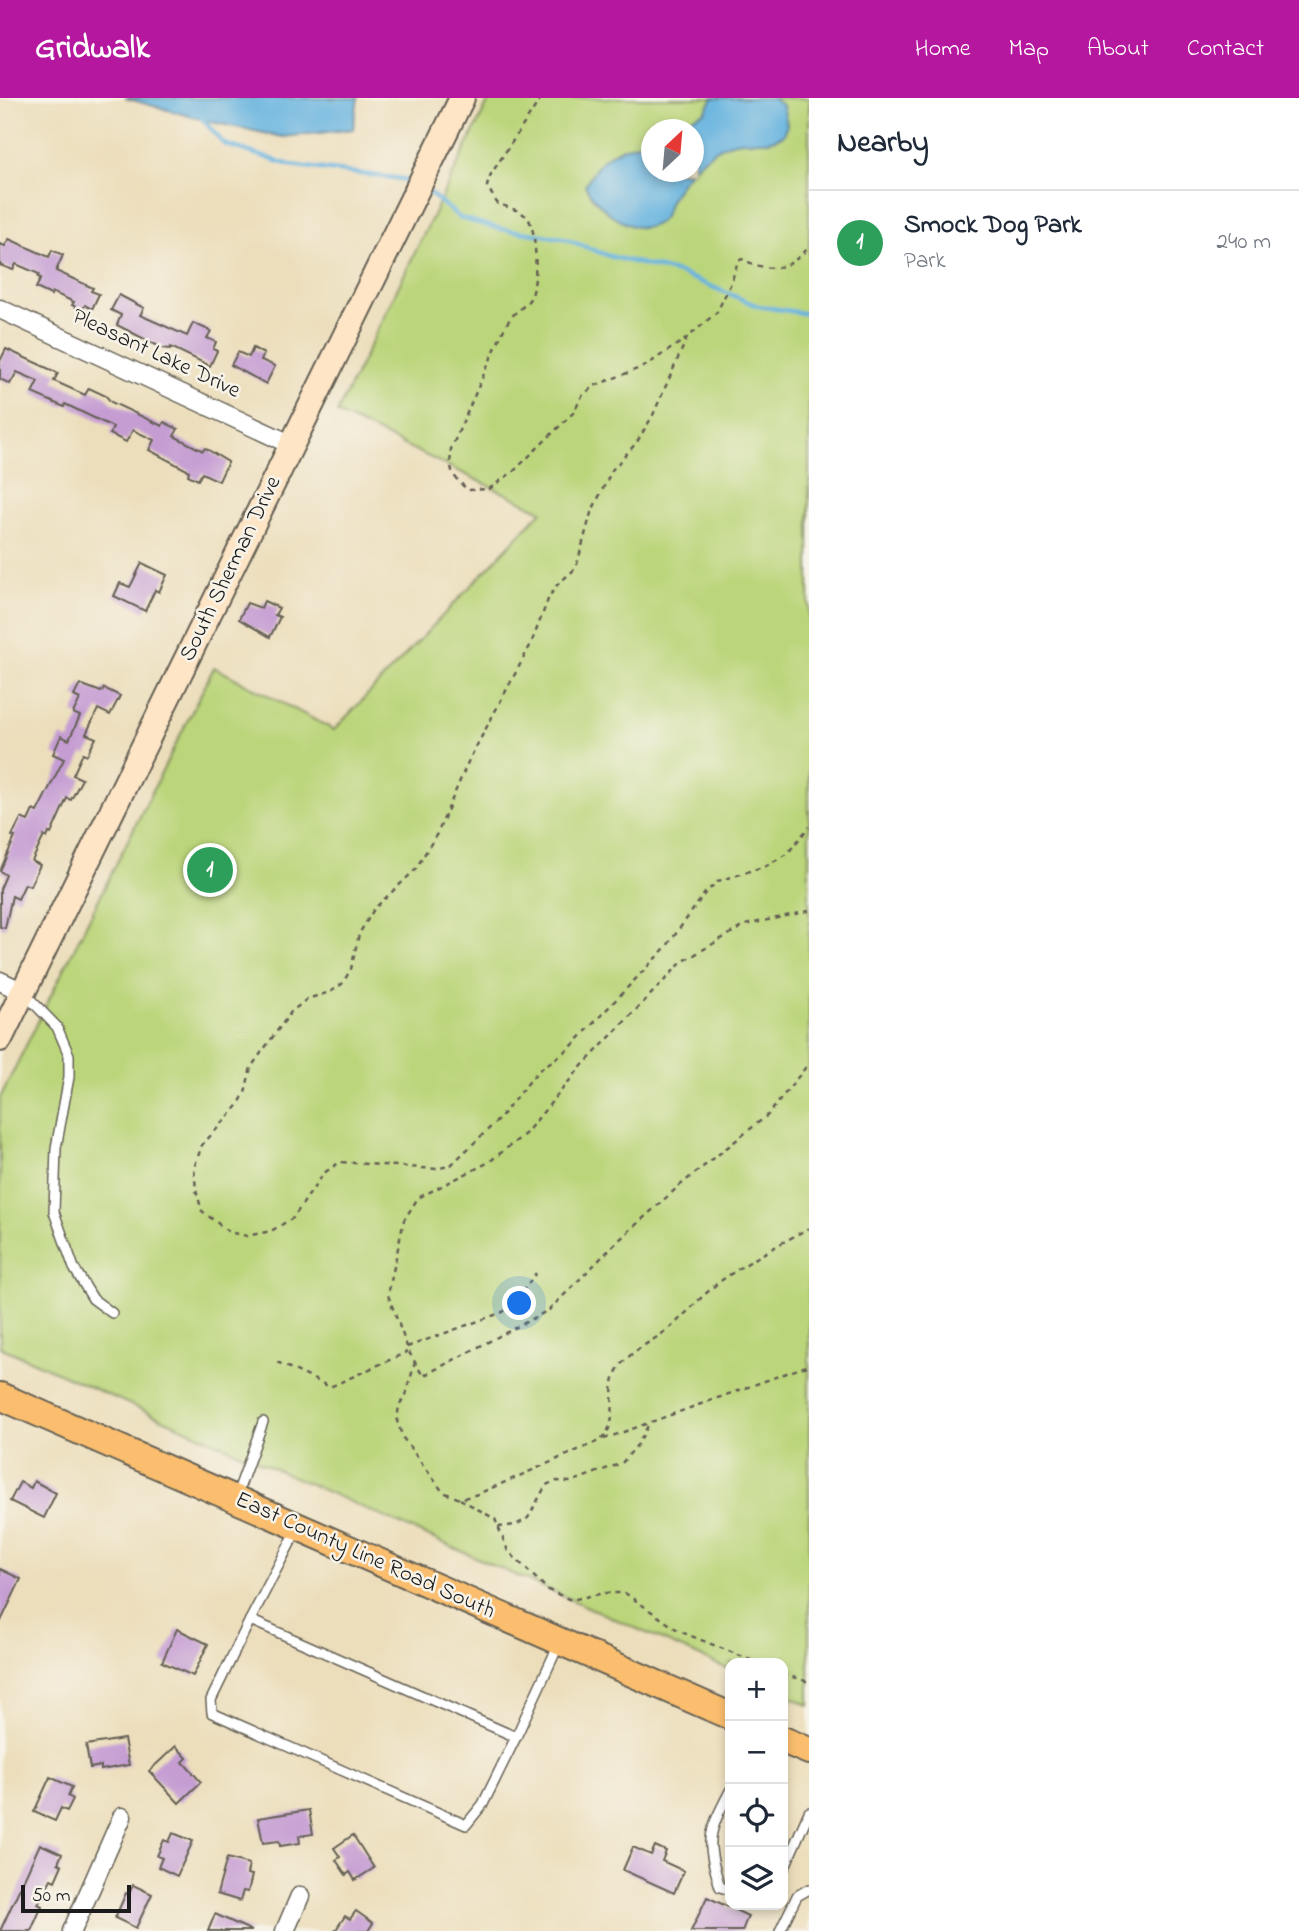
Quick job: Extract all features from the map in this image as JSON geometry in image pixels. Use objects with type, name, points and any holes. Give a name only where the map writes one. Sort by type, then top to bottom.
[{"type":"main road","name":"East County Line Road South","points":[[0,1396],[725,1714]]},
{"type":"main road","points":[[788,1742],[809,1751]]},
{"type":"street","name":"South Sherman Drive","points":[[0,1040],[462,98]]},
{"type":"street","name":"Pleasant Lake Drive","points":[[0,309],[292,444]]},
{"type":"street","points":[[0,981],[23,992]]},
{"type":"street","points":[[72,1931],[121,1817]]},
{"type":"street","points":[[285,1931],[300,1896]]},
{"type":"lane","points":[[23,992],[57,1027],[69,1055],[69,1077],[56,1148],[54,1212],[74,1268],[93,1299],[112,1313]]},
{"type":"lane","points":[[236,1499],[263,1422]]},
{"type":"lane","points":[[299,1527],[211,1700],[212,1713],[348,1774],[466,1825],[483,1804],[560,1642]]},
{"type":"lane","points":[[250,1620],[516,1737]]},
{"type":"lane","points":[[725,1801],[709,1840],[720,1887],[725,1888]]},
{"type":"lane","points":[[788,1860],[809,1812]]},
{"type":"lane","points":[[780,1931],[797,1896],[809,1889]]},
{"type":"path","points":[[541,98],[491,174],[488,186],[497,203],[525,215],[530,221],[535,251],[535,277],[532,294],[526,305],[510,317],[502,333],[451,449],[453,477],[468,490],[489,489],[514,471],[574,412],[582,396],[594,386],[645,366],[687,338],[717,312],[731,284],[738,261],[742,259],[773,269],[784,266],[809,247]]},
{"type":"path","points":[[687,338],[653,415],[637,442],[612,470],[591,513],[576,568],[557,585],[549,597],[531,644],[468,762],[432,842],[415,870],[374,909],[359,934],[351,969],[342,984],[330,992],[307,999],[291,1012],[251,1067],[245,1093],[237,1107],[202,1145],[194,1168],[195,1190],[202,1211],[229,1232],[247,1236],[271,1231],[293,1218],[324,1173],[340,1162],[437,1169],[451,1165],[497,1121],[538,1071],[570,1048],[667,946],[705,893],[718,881],[766,866],[787,854],[809,827]]},
{"type":"path","points":[[809,911],[745,925],[682,962],[580,1068],[525,1133],[489,1163],[418,1198],[404,1220],[388,1295],[409,1352],[424,1376],[549,1310],[618,1241],[679,1186],[769,1114],[809,1063]]},
{"type":"path","points":[[601,1440],[610,1431],[614,1415],[611,1383],[629,1355],[673,1325],[721,1281],[809,1228]]},
{"type":"path","points":[[407,1347],[503,1312],[514,1303],[536,1273]]},
{"type":"path","points":[[277,1362],[330,1387],[409,1352]]},
{"type":"path","points":[[415,1362],[405,1395],[399,1405],[397,1421],[403,1438],[443,1492],[495,1519],[508,1551],[548,1590],[571,1600],[604,1593],[625,1593],[680,1631],[746,1658]]},
{"type":"path","points":[[460,1499],[601,1440],[809,1365]]},
{"type":"path","points":[[498,1527],[516,1525],[528,1518],[546,1485],[555,1481],[571,1482],[622,1463],[651,1422]]},
{"type":"path","points":[[788,1676],[809,1682]]},
{"type":"green space","points":[[490,98],[809,98],[809,1705],[788,1696],[788,1658],[725,1658],[725,1668],[0,1347],[0,1098],[214,667],[334,730],[542,511],[337,413]]},
{"type":"water","points":[[125,98],[358,98],[353,129],[283,137],[211,122]]},
{"type":"water","points":[[713,98],[773,98],[783,106],[787,124],[784,135],[765,141],[730,143],[704,159],[704,119],[689,119],[705,112]]},
{"type":"water","points":[[640,143],[641,182],[682,182],[663,218],[654,225],[643,228],[619,220],[608,212],[585,185],[609,155]]},
{"type":"building","points":[[9,239],[49,257],[52,250],[63,255],[56,271],[93,288],[91,291],[99,294],[92,309],[85,305],[82,310],[72,305],[74,302],[36,288],[41,278],[38,277],[39,274],[16,264],[13,270],[0,265],[0,244],[5,246]]},
{"type":"building","points":[[119,295],[144,308],[140,315],[187,336],[193,323],[211,331],[207,338],[216,342],[213,349],[217,351],[210,366],[171,347],[162,348],[117,325],[121,315],[111,310]]},
{"type":"building","points":[[253,348],[264,354],[261,360],[275,366],[266,384],[231,365],[238,352],[249,357]]},
{"type":"building","points":[[6,349],[58,373],[54,381],[85,395],[89,388],[106,396],[111,402],[162,426],[164,422],[178,429],[174,436],[203,451],[205,448],[228,462],[219,481],[202,473],[198,480],[188,475],[189,471],[149,450],[154,440],[133,430],[126,442],[110,434],[113,427],[65,404],[64,407],[32,393],[38,381],[17,372],[10,384],[0,379],[0,361]]},
{"type":"building","points":[[142,563],[167,575],[159,592],[155,590],[145,611],[114,596],[120,583],[130,587]]},
{"type":"building","points":[[264,601],[279,608],[275,615],[280,617],[270,637],[239,619],[247,603],[261,608]]},
{"type":"building","points":[[80,684],[101,692],[104,688],[120,696],[110,715],[98,709],[86,734],[96,738],[87,755],[83,753],[73,775],[82,779],[71,800],[67,798],[51,834],[49,833],[47,838],[44,836],[32,861],[40,865],[30,886],[25,884],[18,899],[12,896],[5,928],[0,927],[0,889],[6,875],[0,871],[21,818],[28,821],[33,810],[37,812],[64,759],[53,754],[61,736],[69,740],[80,716],[73,713],[80,699],[74,696]]},
{"type":"building","points":[[34,1481],[56,1493],[44,1518],[10,1501],[20,1482],[31,1488]]},
{"type":"building","points":[[0,1569],[21,1579],[0,1623]]},
{"type":"building","points":[[177,1629],[208,1644],[193,1676],[162,1662]]},
{"type":"building","points":[[124,1739],[129,1765],[101,1770],[101,1766],[90,1768],[86,1745]]},
{"type":"building","points":[[176,1746],[187,1758],[183,1762],[201,1782],[179,1803],[149,1771]]},
{"type":"building","points":[[50,1777],[72,1787],[68,1796],[73,1799],[67,1811],[61,1808],[55,1821],[34,1812]]},
{"type":"building","points":[[309,1810],[313,1834],[299,1836],[300,1843],[280,1846],[279,1841],[263,1843],[258,1818]]},
{"type":"building","points":[[173,1833],[193,1841],[177,1876],[158,1867],[162,1858],[157,1856],[164,1840],[169,1842]]},
{"type":"building","points":[[353,1835],[374,1868],[355,1880],[350,1872],[346,1875],[336,1860],[340,1857],[334,1848]]},
{"type":"building","points":[[40,1844],[62,1854],[58,1863],[62,1865],[55,1881],[51,1879],[38,1904],[42,1906],[31,1931],[0,1931]]},
{"type":"building","points":[[655,1846],[666,1851],[662,1861],[684,1871],[674,1893],[623,1870],[633,1847],[651,1855]]},
{"type":"building","points":[[227,1858],[249,1864],[247,1874],[252,1875],[248,1892],[243,1891],[240,1901],[217,1894]]},
{"type":"building","points":[[133,1885],[152,1894],[136,1928],[115,1918],[126,1893],[129,1894]]},
{"type":"building","points":[[707,1897],[725,1905],[725,1910],[735,1910],[748,1916],[742,1931],[691,1931]]},
{"type":"building","points":[[356,1911],[373,1923],[368,1931],[335,1931],[345,1916],[350,1919]]},
{"type":"building","points":[[215,1914],[252,1931],[208,1931]]},
{"type":"waterway","points":[[201,117],[224,144],[290,165],[402,179],[412,184]]},
{"type":"waterway","points":[[427,191],[460,218],[501,229],[563,238],[609,256],[679,273],[758,306],[809,314]]},
{"type":"place","name":"Smock Dog Park","points":[[210,870]]}]
